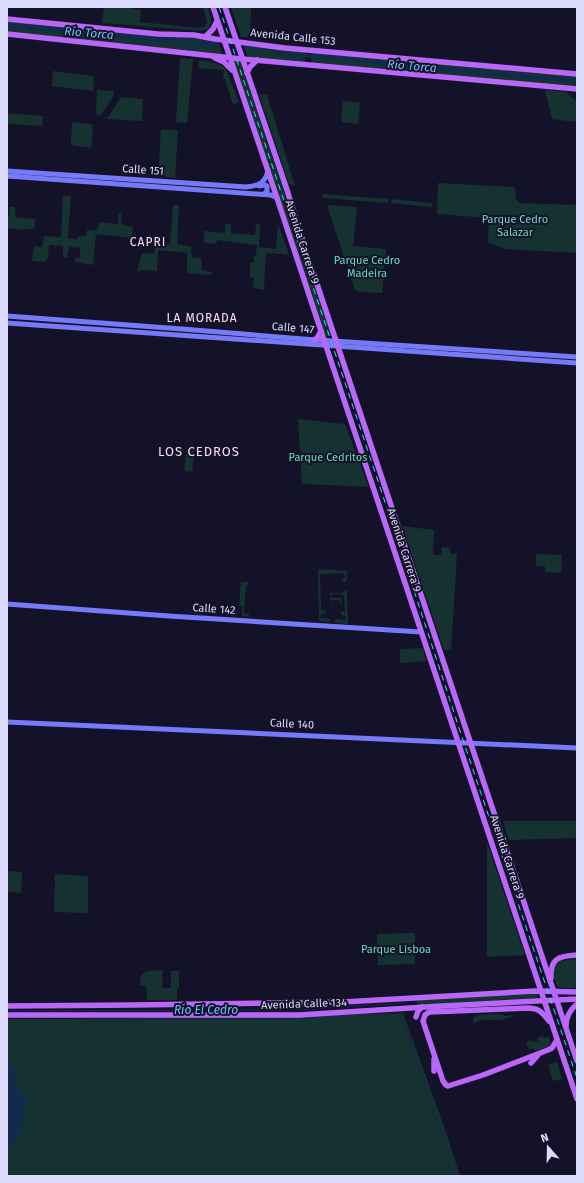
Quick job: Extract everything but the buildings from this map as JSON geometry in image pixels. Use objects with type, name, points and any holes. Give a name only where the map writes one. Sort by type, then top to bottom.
[{"type":"main road","name":"Avenida Carrera 9","points":[[213,7],[577,1099]]},
{"type":"main road","name":"Avenida Carrera 9","points":[[225,7],[577,1061]]},
{"type":"main road","name":"Avenida Calle 153","points":[[7,19],[158,34],[189,34],[237,43],[577,74]]},
{"type":"main road","points":[[205,37],[213,29],[217,21]]},
{"type":"main road","points":[[7,34],[242,59],[577,89]]},
{"type":"main road","points":[[203,54],[224,62],[236,75]]},
{"type":"main road","points":[[247,74],[250,67],[257,60]]},
{"type":"main road","points":[[254,186],[259,185],[264,181],[268,169]]},
{"type":"main road","name":"Calle 151","points":[[7,170],[76,178],[264,194],[277,198]]},
{"type":"main road","name":"Calle 151","points":[[7,176],[76,178],[240,187],[254,186]]},
{"type":"main road","points":[[254,186],[266,185],[268,189],[264,194]]},
{"type":"main road","name":"Calle 147","points":[[7,316],[182,328],[314,340],[325,343]]},
{"type":"main road","name":"Calle 147","points":[[7,323],[325,343],[577,363]]},
{"type":"main road","points":[[314,340],[318,338],[321,331]]},
{"type":"main road","name":"Calle 147","points":[[337,344],[577,357]]},
{"type":"main road","name":"Calle 142","points":[[7,604],[421,632]]},
{"type":"main road","name":"Calle 140","points":[[7,722],[577,748]]},
{"type":"main road","points":[[551,984],[551,967],[554,961],[565,956],[577,955]]},
{"type":"main road","name":"Avenida Calle 134","points":[[7,1006],[343,1002],[541,991],[577,992]]},
{"type":"main road","points":[[408,998],[413,1008]]},
{"type":"main road","name":"Avenida Calle 134","points":[[7,1015],[321,1014],[577,999]]},
{"type":"main road","points":[[501,1009],[517,1002]]},
{"type":"main road","points":[[254,1014],[251,1009],[255,1004]]},
{"type":"main road","points":[[567,1030],[567,1018],[572,1008],[577,1004]]},
{"type":"main road","points":[[442,1006],[465,1011]]},
{"type":"main road","points":[[416,1016],[418,1011],[422,1008],[434,1012]]},
{"type":"main road","points":[[552,1025],[543,1013],[537,1009],[528,1008],[434,1012],[428,1013],[423,1018],[443,1081],[446,1085],[450,1086],[539,1054],[550,1049],[557,1040]]},
{"type":"main road","points":[[419,1026],[427,1034]]},
{"type":"main road","points":[[531,1063],[539,1054]]},
{"type":"main road","points":[[434,1070],[435,1056]]},
{"type":"green space","points":[[104,7],[132,7],[132,9],[141,10],[140,22],[200,28],[207,23],[203,7],[208,7],[211,24],[208,29],[201,31],[102,23]]},
{"type":"green space","points":[[231,7],[251,7],[250,37],[241,37]]},
{"type":"green space","points":[[7,21],[184,36],[218,42],[223,54],[7,32]]},
{"type":"green space","points":[[243,45],[306,52],[305,63],[248,58]]},
{"type":"green space","points":[[312,51],[577,75],[577,87],[311,63]]},
{"type":"green space","points":[[180,58],[193,59],[187,123],[176,122]]},
{"type":"green space","points":[[199,60],[217,64],[226,69],[239,102],[233,105],[225,79],[223,79],[224,70],[198,68]]},
{"type":"green space","points":[[234,61],[240,61],[331,332],[331,335],[328,337],[325,335],[234,65]]},
{"type":"green space","points":[[53,71],[94,76],[93,91],[52,86]]},
{"type":"green space","points":[[97,90],[114,91],[114,95],[101,115],[96,115]]},
{"type":"green space","points":[[545,90],[566,92],[577,102],[577,122],[552,119]]},
{"type":"green space","points":[[259,94],[267,95],[295,186],[289,184]]},
{"type":"green space","points":[[121,97],[143,99],[142,121],[107,119]]},
{"type":"green space","points":[[343,101],[360,103],[358,124],[341,122]]},
{"type":"green space","points":[[7,113],[43,116],[42,126],[7,124]]},
{"type":"green space","points":[[72,122],[92,124],[91,148],[71,145]]},
{"type":"green space","points":[[161,130],[178,130],[175,178],[158,176]]},
{"type":"green space","name":"Parque Cedro Salazar","points":[[438,183],[515,187],[516,200],[520,203],[577,205],[577,253],[505,249],[488,243],[489,218],[437,214]]},
{"type":"green space","points":[[322,194],[388,199],[388,203],[323,198]]},
{"type":"green space","points":[[63,196],[71,196],[68,238],[78,239],[79,236],[86,236],[87,230],[97,230],[100,222],[118,224],[118,213],[122,213],[121,224],[133,227],[132,238],[96,234],[93,265],[75,262],[75,257],[80,258],[80,248],[69,247],[67,257],[63,257],[63,246],[49,245],[48,258],[46,262],[32,261],[34,246],[42,247],[44,236],[61,237]]},
{"type":"green space","points":[[392,199],[432,203],[432,207],[391,203]]},
{"type":"green space","points":[[173,205],[179,205],[177,244],[191,247],[192,257],[201,258],[202,270],[212,272],[211,275],[187,273],[187,253],[158,250],[157,271],[141,270],[137,272],[142,253],[154,254],[156,245],[170,244]]},
{"type":"green space","name":"Parque Cedro Madeira","points":[[327,205],[357,207],[353,246],[386,249],[382,293],[360,292],[355,290]]},
{"type":"green space","points":[[10,207],[15,207],[15,217],[35,219],[35,228],[21,230],[7,228],[7,216],[9,216]]},
{"type":"green space","points":[[225,224],[231,224],[231,233],[255,235],[256,224],[260,224],[259,247],[276,249],[278,224],[289,254],[266,253],[264,290],[253,288],[254,277],[250,277],[250,263],[254,263],[257,245],[217,240],[216,244],[204,243],[204,231],[225,233]]},
{"type":"green space","name":"Parque Cedritos","points":[[298,419],[345,424],[369,487],[302,484]]},
{"type":"green space","points":[[187,446],[195,447],[192,472],[184,471]]},
{"type":"green space","points":[[402,526],[434,530],[433,555],[441,555],[442,547],[449,548],[451,554],[457,554],[451,650],[444,650]]},
{"type":"green space","points":[[536,554],[562,555],[561,573],[545,572],[545,566],[536,566]]},
{"type":"green space","points":[[318,569],[347,571],[347,581],[345,582],[343,582],[343,579],[340,579],[345,578],[344,573],[320,574],[321,610],[326,610],[325,614],[321,614],[320,618],[330,619],[330,622],[319,621]]},
{"type":"green space","points":[[241,582],[248,582],[248,585],[246,585],[244,614],[249,614],[249,617],[242,616],[242,606],[239,606]]},
{"type":"green space","points":[[343,591],[347,591],[348,624],[335,623],[335,619],[345,620],[346,616],[341,615],[340,613],[340,611],[345,612],[344,595],[341,596],[341,594],[331,594],[331,598],[342,598],[341,606],[340,600],[333,600],[333,610],[332,600],[330,600],[330,592],[342,593]]},
{"type":"green space","points":[[423,648],[426,661],[400,663],[400,649]]},
{"type":"green space","points":[[503,821],[577,821],[577,838],[509,840]]},
{"type":"green space","points":[[487,842],[525,955],[487,957]]},
{"type":"green space","points":[[7,871],[22,872],[21,893],[7,892]]},
{"type":"green space","points":[[55,874],[88,876],[88,913],[54,912]]},
{"type":"green space","name":"Parque Lisboa","points":[[415,933],[415,964],[378,965],[377,934]]},
{"type":"green space","points":[[577,959],[577,988],[563,988],[557,986],[553,972],[555,965],[559,962]]},
{"type":"green space","points":[[163,970],[162,988],[171,988],[171,971],[179,971],[177,1000],[147,1000],[146,986],[140,985],[141,975],[148,971]]},
{"type":"green space","points":[[537,993],[538,998],[417,1005],[417,999]]},
{"type":"green space","points":[[403,1013],[445,1129],[460,1176],[7,1176],[7,1019],[240,1018]]},
{"type":"green space","points":[[498,1014],[513,1016],[501,1020],[483,1020],[473,1023],[473,1018],[479,1015]]},
{"type":"green space","points":[[544,1036],[545,1038],[549,1037],[550,1043],[548,1047],[535,1051],[534,1048],[529,1050],[526,1042],[532,1040],[533,1042],[538,1041],[537,1038]]},
{"type":"green space","points":[[557,1062],[562,1079],[553,1081],[548,1065]]},
{"type":"water","name":"Río Torca","points":[[7,23],[218,43],[220,48],[7,27]]},
{"type":"water","name":"Río Torca","points":[[246,46],[282,52],[577,79],[577,83],[282,55],[264,51],[247,50]]},
{"type":"water","points":[[7,1057],[13,1064],[15,1082],[27,1098],[21,1134],[15,1145],[7,1146]]},
{"type":"waterway","name":"Río El Cedro","points":[[7,1011],[263,1010],[311,1009],[405,1003]]},
{"type":"waterway","points":[[102,1023],[101,1020],[314,1019],[402,1014],[440,1131],[451,1176]]},
{"type":"waterway","points":[[106,1036],[110,1047],[120,1062],[134,1076],[149,1083],[158,1091],[162,1108],[163,1120],[139,1168],[137,1176]]},
{"type":"railway","points":[[219,7],[577,1078]]},
{"type":"district","name":"CAPRI","points":[[148,242]]},
{"type":"district","name":"LA MORADA","points":[[202,318]]},
{"type":"district","name":"LOS CEDROS","points":[[199,451]]}]
